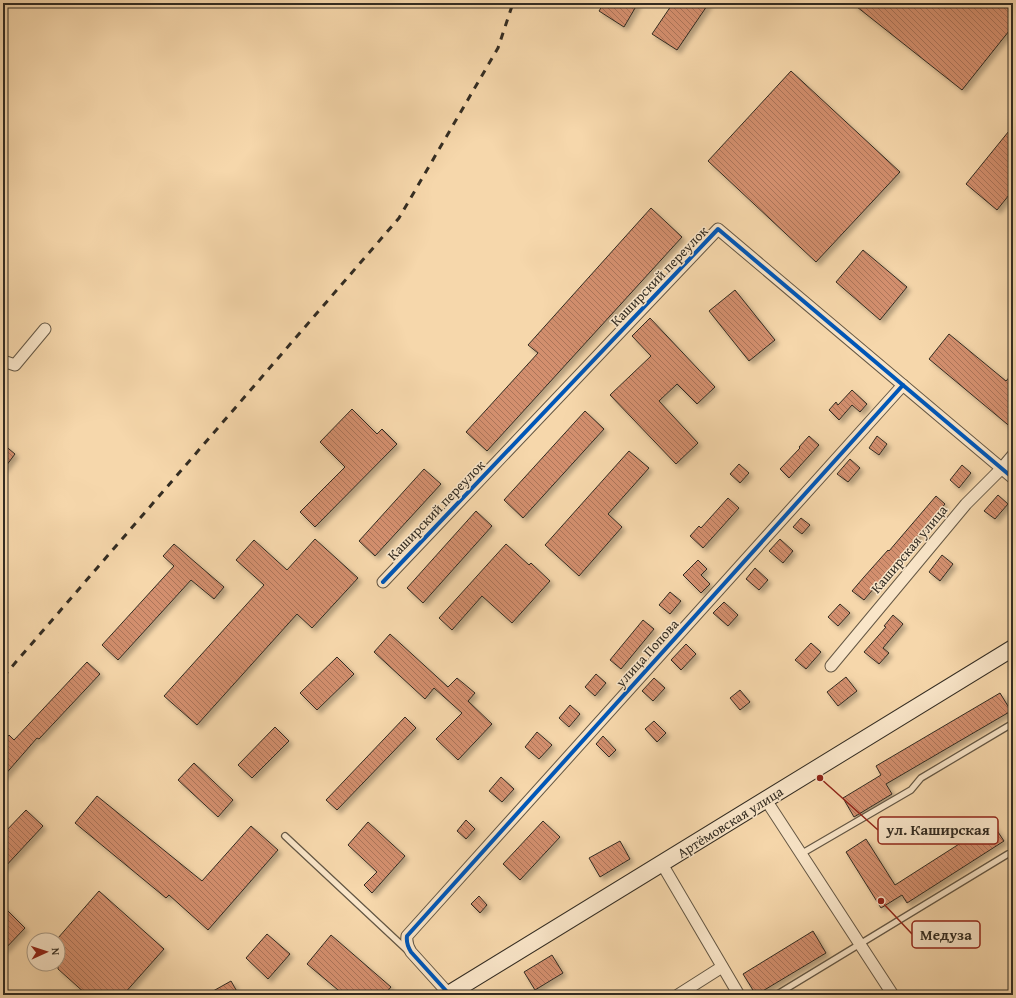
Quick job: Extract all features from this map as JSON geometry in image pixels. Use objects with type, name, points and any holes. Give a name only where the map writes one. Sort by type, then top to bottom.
[{"type":"street","name":"Каширский переулок","points":[[383,582],[718,229],[1013,478]]},
{"type":"street","points":[[3,361],[15,365],[45,329]]},
{"type":"street","name":"улица Попова","points":[[420,962],[408,947],[407,936],[903,385]]},
{"type":"street","name":"Каширская улица","points":[[831,666],[966,504],[1013,455]]},
{"type":"street","name":"Артёмовская улица","points":[[448,994],[1013,648]]},
{"type":"street","points":[[766,800],[893,995]]},
{"type":"street","points":[[662,864],[738,995]]},
{"type":"street","points":[[420,962],[448,994]]},
{"type":"street","points":[[678,995],[722,967]]},
{"type":"lane","points":[[801,854],[911,790],[920,778],[1010,725]]},
{"type":"lane","points":[[285,836],[420,962]]},
{"type":"lane","points":[[776,995],[1008,854]]},
{"type":"building","points":[[604,3],[638,3],[624,27],[599,11]]},
{"type":"building","points":[[673,3],[709,3],[677,50],[652,34]]},
{"type":"building","points":[[852,3],[1013,3],[1013,26],[962,90]]},
{"type":"building","points":[[791,71],[900,172],[816,262],[708,161]]},
{"type":"building","points":[[1013,126],[1013,190],[997,210],[966,184]]},
{"type":"building","points":[[651,208],[682,237],[487,451],[466,432],[538,353],[528,345]]},
{"type":"building","points":[[863,250],[907,287],[880,320],[836,282]]},
{"type":"building","points":[[735,290],[775,340],[749,361],[709,311]]},
{"type":"building","points":[[650,318],[715,387],[697,404],[677,384],[659,401],[698,443],[676,464],[610,395],[651,356],[632,336]]},
{"type":"building","points":[[949,334],[1006,381],[1013,373],[1013,429],[929,359]]},
{"type":"building","points":[[852,390],[867,404],[860,412],[852,405],[839,420],[829,410],[836,402],[838,405]]},
{"type":"building","points":[[352,409],[377,434],[382,429],[397,444],[315,527],[300,512],[345,467],[320,442]]},
{"type":"building","points":[[585,411],[604,429],[523,518],[504,500]]},
{"type":"building","points":[[809,436],[819,445],[789,478],[780,469]]},
{"type":"building","points":[[877,436],[887,444],[879,455],[869,448]]},
{"type":"building","points":[[3,444],[15,454],[3,470]]},
{"type":"building","points":[[629,451],[649,468],[608,514],[622,527],[579,576],[545,545]]},
{"type":"building","points":[[850,459],[860,468],[848,482],[837,474]]},
{"type":"building","points":[[739,464],[749,473],[740,483],[730,474]]},
{"type":"building","points":[[962,465],[971,473],[959,488],[950,480]]},
{"type":"building","points":[[424,469],[441,484],[375,556],[359,541]]},
{"type":"building","points":[[998,495],[1008,504],[995,519],[984,511]]},
{"type":"building","points":[[936,496],[945,504],[864,600],[852,591],[888,550],[889,551]]},
{"type":"building","points":[[728,498],[739,508],[703,548],[690,536],[699,526],[701,528]]},
{"type":"building","points":[[476,511],[492,526],[423,603],[407,588]]},
{"type":"building","points":[[801,518],[810,525],[802,534],[793,527]]},
{"type":"building","points":[[315,539],[358,578],[312,628],[297,614],[197,725],[164,696],[264,585],[236,560],[254,540],[287,570]]},
{"type":"building","points":[[780,539],[793,551],[783,563],[769,551]]},
{"type":"building","points":[[174,544],[224,587],[214,599],[191,580],[118,660],[102,645],[174,566],[163,556]]},
{"type":"building","points":[[506,544],[529,565],[531,563],[550,581],[512,623],[482,596],[452,630],[439,618]]},
{"type":"building","points":[[942,555],[953,564],[940,581],[929,572]]},
{"type":"building","points":[[698,560],[707,569],[701,575],[710,584],[701,593],[683,575]]},
{"type":"building","points":[[755,568],[768,580],[759,590],[746,579]]},
{"type":"building","points":[[670,592],[681,601],[670,614],[659,605]]},
{"type":"building","points":[[724,602],[738,615],[728,626],[713,613]]},
{"type":"building","points":[[840,604],[850,613],[838,626],[828,617]]},
{"type":"building","points":[[893,615],[903,624],[883,648],[889,653],[879,664],[864,652],[886,627],[884,626]]},
{"type":"building","points":[[643,620],[654,629],[621,669],[610,660]]},
{"type":"building","points":[[390,634],[448,687],[457,678],[475,693],[468,701],[492,724],[458,760],[436,739],[462,713],[434,688],[425,699],[374,652]]},
{"type":"building","points":[[811,643],[821,652],[806,669],[795,660]]},
{"type":"building","points":[[686,644],[696,654],[681,670],[671,660]]},
{"type":"building","points":[[337,657],[354,674],[317,710],[300,693]]},
{"type":"building","points":[[87,662],[100,674],[39,739],[37,738],[3,777],[3,742],[9,735],[14,740]]},
{"type":"building","points":[[596,674],[606,683],[595,696],[585,687]]},
{"type":"building","points":[[846,677],[857,691],[838,706],[827,692]]},
{"type":"building","points":[[654,678],[665,688],[653,701],[642,691]]},
{"type":"building","points":[[740,690],[750,702],[740,710],[730,698]]},
{"type":"building","points":[[1000,693],[1011,711],[886,784],[892,794],[854,817],[843,798],[881,775],[876,766]]},
{"type":"building","points":[[570,705],[580,714],[569,727],[559,718]]},
{"type":"building","points":[[405,717],[416,728],[337,810],[326,800]]},
{"type":"building","points":[[654,721],[666,733],[657,742],[645,729]]},
{"type":"building","points":[[275,727],[289,741],[252,778],[238,765]]},
{"type":"building","points":[[537,732],[552,745],[539,759],[525,747]]},
{"type":"building","points":[[603,736],[616,750],[609,757],[596,744]]},
{"type":"building","points":[[194,763],[233,800],[218,817],[178,780]]},
{"type":"building","points":[[501,777],[514,789],[502,802],[489,791]]},
{"type":"building","points":[[97,796],[202,881],[251,826],[278,850],[208,930],[169,895],[166,898],[75,823]]},
{"type":"building","points":[[26,810],[43,826],[3,869],[3,834]]},
{"type":"building","points":[[466,820],[475,829],[466,839],[457,831]]},
{"type":"building","points":[[543,821],[560,837],[520,880],[503,864]]},
{"type":"building","points":[[368,822],[405,856],[372,893],[364,885],[377,872],[348,845]]},
{"type":"building","points":[[992,823],[1004,841],[907,903],[902,895],[881,908],[846,852],[866,839],[895,885]]},
{"type":"building","points":[[620,841],[630,859],[600,877],[589,858]]},
{"type":"building","points":[[99,891],[164,949],[123,995],[87,995],[61,972],[66,972],[66,932],[63,932]]},
{"type":"building","points":[[479,896],[487,905],[480,913],[471,904]]},
{"type":"building","points":[[3,906],[25,928],[3,951]]},
{"type":"building","points":[[813,931],[826,953],[756,995],[743,974]]},
{"type":"building","points":[[267,934],[290,954],[268,979],[246,958]]},
{"type":"building","points":[[331,935],[391,987],[384,995],[344,995],[307,964]]},
{"type":"building","points":[[552,955],[563,973],[535,990],[524,972]]},
{"type":"building","points":[[231,981],[239,995],[206,995]]},
{"type":"railway","points":[[3,677],[399,218],[498,48],[513,3]]},
{"type":"cycle path","points":[[383,582],[718,229],[1013,478]]},
{"type":"cycle path","points":[[449,994],[411,952],[408,945],[407,936],[903,385]]},
{"type":"place","name":"ул. Каширская","points":[[820,778]]},
{"type":"place","name":"Медуза","points":[[881,901]]}]
